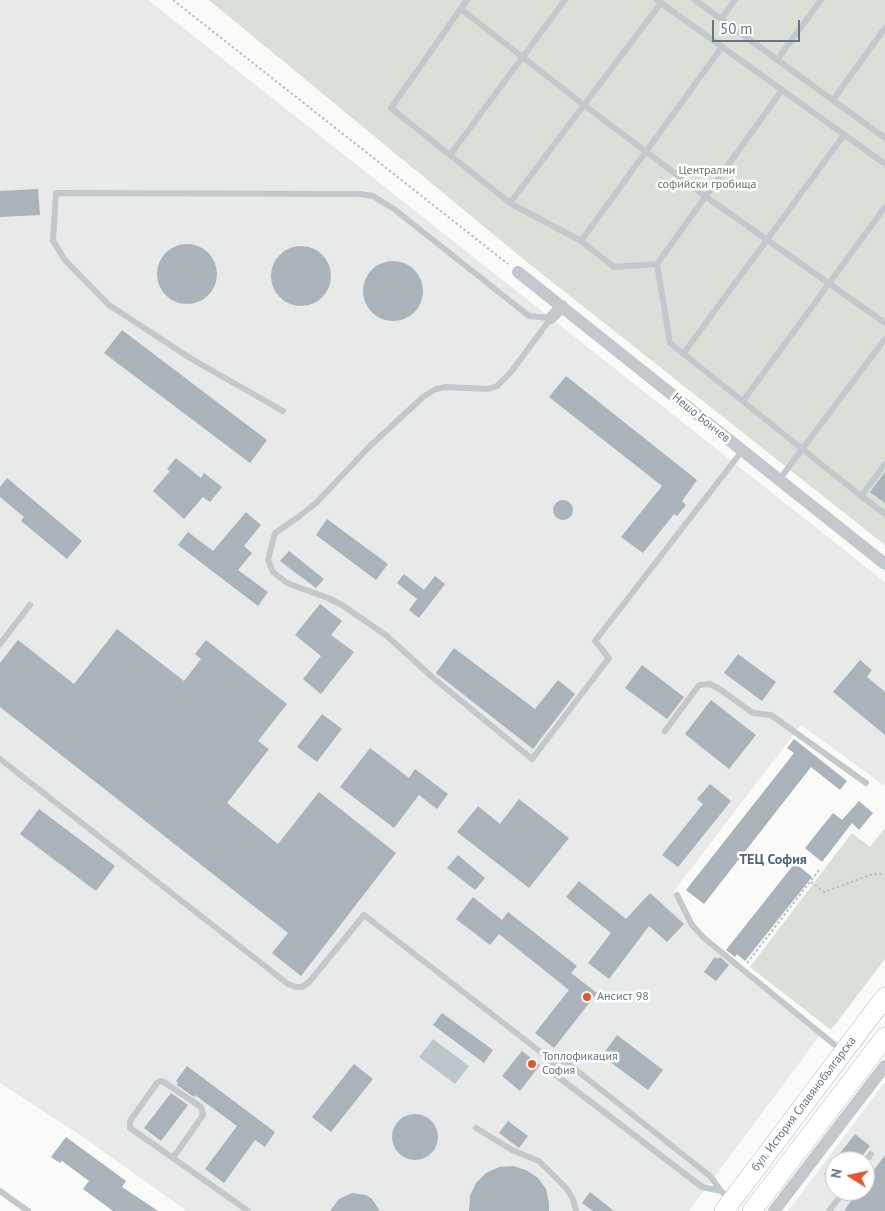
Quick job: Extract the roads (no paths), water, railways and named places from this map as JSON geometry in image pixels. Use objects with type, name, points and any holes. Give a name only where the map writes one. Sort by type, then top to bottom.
[{"type":"main road","name":"бул. История Славянобългарска","points":[[726,1201],[885,997]]},
{"type":"main road","name":"бул. История Славянобългарска","points":[[752,1211],[885,1037]]},
{"type":"street","name":"Нешо Бончев","points":[[518,272],[885,564]]},
{"type":"street","points":[[551,318],[562,306]]},
{"type":"street","points":[[774,1211],[885,1066]]},
{"type":"lane","points":[[467,0],[390,108],[510,203],[581,241],[614,267],[657,264]]},
{"type":"lane","points":[[450,155],[565,0]]},
{"type":"lane","points":[[696,0],[885,138]]},
{"type":"lane","points":[[721,19],[735,0]]},
{"type":"lane","points":[[777,60],[821,0]]},
{"type":"lane","points":[[510,203],[659,1],[885,164]]},
{"type":"lane","points":[[461,9],[705,196],[885,323]]},
{"type":"lane","points":[[833,100],[885,28]]},
{"type":"lane","points":[[581,241],[722,47]]},
{"type":"lane","points":[[782,90],[657,264],[670,343],[802,450],[885,514]]},
{"type":"lane","points":[[683,354],[844,134]]},
{"type":"lane","points":[[283,411],[190,358],[109,305],[64,260],[53,241],[56,193],[350,194],[373,196],[394,209],[529,316],[551,318]]},
{"type":"lane","points":[[743,401],[885,207]]},
{"type":"lane","points":[[551,318],[512,372],[497,386],[488,389],[446,387],[436,389],[423,397],[350,465],[317,502],[275,533],[268,560],[274,572],[287,583],[342,605],[387,636],[431,676],[532,759],[609,658],[595,641],[639,581],[742,451]]},
{"type":"lane","points":[[779,480],[885,339]]},
{"type":"lane","points":[[861,496],[885,464]]},
{"type":"lane","points":[[0,644],[30,605]]},
{"type":"lane","points":[[665,731],[699,685],[710,684],[753,713],[771,714],[866,783]]},
{"type":"lane","points":[[0,759],[288,984],[302,987],[310,981],[364,915],[551,1060],[566,1062],[710,1176],[726,1201]]},
{"type":"lane","points":[[677,895],[692,925],[704,938],[843,1052]]},
{"type":"lane","points":[[551,1060],[557,1076],[702,1187],[726,1201]]},
{"type":"lane","points":[[173,1158],[203,1115],[201,1106],[160,1081],[157,1082],[129,1124],[130,1128],[248,1211]]},
{"type":"lane","points":[[476,1128],[512,1150],[539,1160],[566,1188],[573,1199],[576,1211]]},
{"type":"lane","points":[[0,1191],[28,1211]]},
{"type":"place","name":"Ансист 98","points":[[587,997]]},
{"type":"place","name":"Топлофикация София","points":[[532,1064]]},
{"type":"district","name":"ТЕЦ София","points":[[773,860]]},
{"type":"park label","name":"Централни софийски гробища","points":[[707,178]]}]
